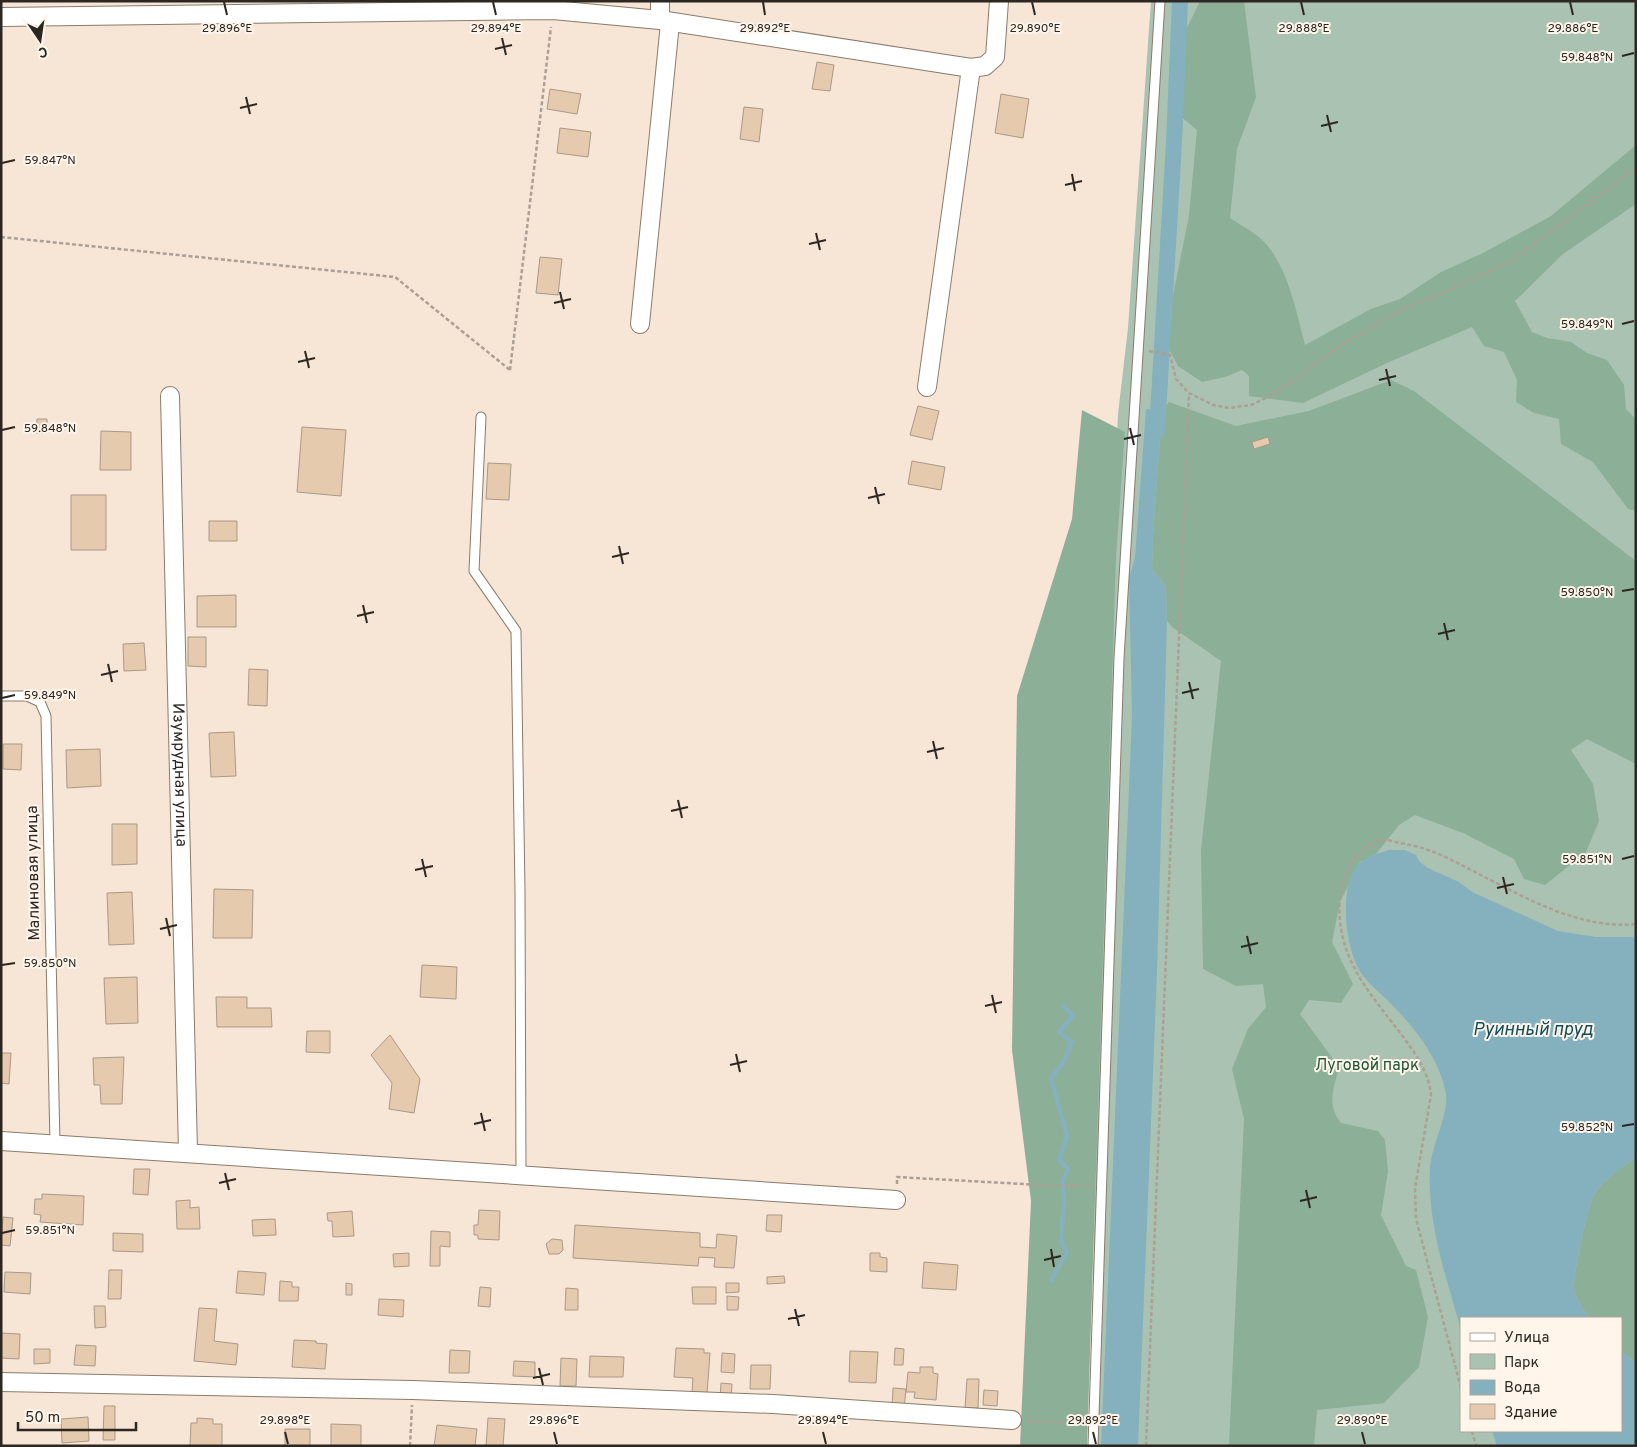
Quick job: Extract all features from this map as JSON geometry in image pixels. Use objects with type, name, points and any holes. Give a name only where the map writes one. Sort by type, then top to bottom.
[{"type":"street","points":[[640,324],[665,21],[660,1]]},
{"type":"street","points":[[1,17],[474,6],[553,10],[665,21],[970,68],[984,66],[995,57],[999,1]]},
{"type":"street","points":[[927,387],[970,68]]},
{"type":"street","name":"Изумрудная улица","points":[[170,396],[188,1152]]},
{"type":"street","points":[[1,1141],[896,1200]]},
{"type":"street","points":[[1,1382],[413,1390],[773,1404],[1012,1420]]},
{"type":"lane","points":[[1094,1446],[1119,658],[1160,1]]},
{"type":"lane","points":[[480,417],[474,571],[516,631],[520,892],[521,1175]]},
{"type":"lane","name":"Малиновая улица","points":[[1,696],[27,696],[40,702],[46,716],[55,1145]]},
{"type":"path","points":[[1,237],[395,277],[510,370],[553,10]]},
{"type":"path","points":[[1160,352],[1170,355],[1176,379],[1189,393],[1213,405],[1229,408],[1251,405],[1274,394],[1339,347],[1396,312],[1464,284],[1512,260],[1636,168]]},
{"type":"path","points":[[1146,1446],[1189,393]]},
{"type":"path","points":[[1460,1384],[1416,1219],[1415,1188],[1431,1095],[1430,1081],[1408,1045],[1358,978],[1341,938],[1338,917],[1340,894],[1350,863],[1366,848],[1385,840],[1408,844],[1435,850],[1533,900],[1566,914],[1605,925],[1636,924]]},
{"type":"path","points":[[896,1200],[897,1177],[1075,1186]]},
{"type":"path","points":[[410,1446],[413,1390]]},
{"type":"path","points":[[1012,1420],[1094,1423]]},
{"type":"path","points":[[1472,1432],[1476,1446]]},
{"type":"green space","name":"Луговой парк","points":[[1151,1],[1636,1],[1636,1446],[1089,1446],[1108,645],[1118,414],[1128,328]]},
{"type":"green space","points":[[1200,1],[1244,1],[1256,97],[1237,149],[1230,218],[1260,238],[1277,260],[1289,288],[1305,345],[1371,309],[1400,299],[1441,272],[1483,253],[1551,216],[1636,145],[1636,204],[1563,254],[1515,301],[1532,332],[1547,338],[1571,342],[1587,353],[1607,360],[1624,385],[1626,409],[1636,419],[1636,511],[1628,509],[1593,462],[1561,444],[1559,419],[1534,413],[1516,402],[1517,380],[1504,352],[1484,346],[1472,327],[1389,362],[1303,403],[1249,396],[1249,376],[1242,370],[1225,377],[1202,382],[1178,366],[1170,351],[1166,330],[1189,216],[1197,130],[1179,115],[1186,30]]},
{"type":"green space","points":[[1391,380],[1414,391],[1636,561],[1636,764],[1587,739],[1571,750],[1593,784],[1599,821],[1586,852],[1545,885],[1524,879],[1514,859],[1463,833],[1415,815],[1399,825],[1376,854],[1360,862],[1340,902],[1332,942],[1353,984],[1341,1003],[1309,1000],[1300,1014],[1339,1067],[1332,1096],[1336,1116],[1341,1123],[1378,1131],[1385,1140],[1388,1171],[1381,1215],[1406,1266],[1416,1270],[1428,1317],[1419,1367],[1384,1403],[1317,1410],[1314,1446],[1229,1446],[1244,1119],[1232,1069],[1248,1029],[1266,1007],[1263,984],[1236,986],[1203,969],[1201,851],[1221,661],[1172,627],[1167,621],[1166,587],[1152,569],[1162,411],[1169,402],[1236,426],[1309,411]]},
{"type":"green space","points":[[1082,410],[1125,432],[1116,557],[1087,1446],[1020,1446],[1031,1201],[1012,1050],[1017,696],[1072,519]]},
{"type":"green space","points":[[1636,1159],[1636,1363],[1622,1352],[1622,1317],[1589,1317],[1582,1308],[1574,1288],[1582,1239],[1592,1199],[1603,1184]]},
{"type":"water","points":[[1146,409],[1162,411],[1152,569],[1166,587],[1167,621],[1157,973],[1138,1446],[1101,1446],[1132,716],[1129,579],[1135,557]]},
{"type":"water","name":"Руинный пруд","points":[[1389,850],[1405,850],[1416,855],[1420,862],[1428,868],[1459,882],[1472,892],[1558,931],[1596,937],[1636,937],[1636,1159],[1620,1169],[1603,1184],[1592,1199],[1578,1255],[1574,1281],[1578,1300],[1589,1317],[1460,1317],[1460,1326],[1439,1250],[1431,1209],[1431,1160],[1443,1120],[1446,1102],[1443,1081],[1433,1057],[1418,1035],[1401,1014],[1361,973],[1355,962],[1348,933],[1346,900],[1353,872],[1361,862],[1375,854]]},
{"type":"water","points":[[1622,1352],[1636,1363],[1636,1446],[1497,1446],[1492,1432],[1622,1432]]},
{"type":"building","points":[[817,62],[834,65],[830,91],[812,89]]},
{"type":"building","points":[[550,89],[581,94],[577,114],[547,109]]},
{"type":"building","points":[[1001,94],[1029,99],[1023,138],[995,133]]},
{"type":"building","points":[[744,107],[763,109],[759,142],[740,139]]},
{"type":"building","points":[[560,128],[591,132],[588,157],[557,153]]},
{"type":"building","points":[[540,257],[562,259],[558,295],[536,293]]},
{"type":"building","points":[[918,406],[939,411],[932,440],[910,435]]},
{"type":"building","points":[[37,419],[47,419],[47,433],[36,433]]},
{"type":"building","points":[[302,427],[346,430],[341,496],[297,492]]},
{"type":"building","points":[[101,431],[131,432],[131,470],[100,470]]},
{"type":"building","points":[[1268,437],[1270,444],[1254,449],[1252,442]]},
{"type":"building","points":[[912,461],[945,467],[941,490],[908,484]]},
{"type":"building","points":[[488,463],[511,464],[509,500],[486,499]]},
{"type":"building","points":[[71,495],[106,495],[106,550],[71,550]]},
{"type":"building","points":[[209,521],[237,521],[237,541],[209,541]]},
{"type":"building","points":[[236,595],[236,627],[197,627],[197,596]]},
{"type":"building","points":[[188,637],[206,637],[206,667],[188,666]]},
{"type":"building","points":[[144,643],[146,670],[124,671],[123,644]]},
{"type":"building","points":[[249,669],[268,670],[267,706],[248,705]]},
{"type":"building","points":[[234,732],[236,776],[211,777],[209,733]]},
{"type":"building","points":[[3,744],[22,744],[21,770],[3,769]]},
{"type":"building","points":[[100,749],[101,786],[67,788],[66,750]]},
{"type":"building","points":[[112,824],[137,824],[137,864],[112,865]]},
{"type":"building","points":[[214,889],[253,890],[252,938],[213,938]]},
{"type":"building","points":[[132,892],[134,944],[109,945],[107,893]]},
{"type":"building","points":[[422,965],[457,967],[456,999],[420,997]]},
{"type":"building","points":[[137,977],[138,1023],[106,1024],[104,978]]},
{"type":"building","points":[[216,997],[247,997],[247,1008],[271,1008],[272,1027],[217,1027]]},
{"type":"building","points":[[307,1031],[330,1031],[330,1053],[306,1052]]},
{"type":"building","points":[[390,1035],[420,1079],[414,1113],[389,1109],[392,1083],[371,1055]]},
{"type":"building","points":[[1,1053],[11,1053],[9,1084],[1,1083]]},
{"type":"building","points":[[124,1057],[122,1104],[101,1104],[100,1085],[94,1085],[93,1058]]},
{"type":"building","points":[[134,1169],[150,1169],[148,1195],[133,1194]]},
{"type":"building","points":[[42,1194],[84,1196],[83,1225],[40,1222],[41,1215],[34,1214],[35,1199],[42,1199]]},
{"type":"building","points":[[190,1200],[190,1208],[199,1207],[200,1229],[177,1229],[176,1201]]},
{"type":"building","points":[[479,1210],[500,1211],[499,1240],[478,1239],[478,1235],[474,1235],[474,1225],[478,1225]]},
{"type":"building","points":[[352,1211],[354,1236],[333,1237],[332,1221],[328,1221],[327,1213]]},
{"type":"building","points":[[767,1215],[782,1215],[781,1232],[766,1231]]},
{"type":"building","points":[[3,1217],[13,1218],[10,1246],[1,1245]]},
{"type":"building","points":[[275,1219],[276,1235],[253,1236],[252,1220]]},
{"type":"building","points":[[575,1225],[700,1233],[700,1247],[716,1248],[717,1234],[737,1236],[734,1268],[714,1267],[715,1258],[699,1257],[698,1266],[573,1258]]},
{"type":"building","points":[[431,1231],[450,1232],[450,1247],[440,1246],[440,1266],[430,1266]]},
{"type":"building","points":[[113,1233],[143,1234],[143,1252],[113,1251]]},
{"type":"building","points":[[552,1239],[562,1240],[563,1250],[559,1254],[549,1254],[546,1244]]},
{"type":"building","points":[[409,1253],[409,1266],[394,1267],[393,1254]]},
{"type":"building","points":[[870,1253],[880,1253],[880,1257],[887,1258],[887,1272],[870,1271]]},
{"type":"building","points":[[924,1262],[958,1265],[956,1290],[922,1288]]},
{"type":"building","points":[[109,1270],[122,1270],[121,1299],[108,1299]]},
{"type":"building","points":[[238,1271],[266,1273],[264,1295],[236,1293]]},
{"type":"building","points":[[5,1272],[31,1273],[30,1294],[4,1292]]},
{"type":"building","points":[[784,1276],[785,1283],[767,1284],[767,1277]]},
{"type":"building","points":[[280,1281],[292,1282],[292,1287],[299,1287],[298,1301],[279,1301]]},
{"type":"building","points":[[346,1283],[352,1284],[352,1295],[346,1295]]},
{"type":"building","points":[[726,1283],[739,1283],[739,1292],[726,1293]]},
{"type":"building","points":[[480,1287],[491,1288],[490,1307],[478,1306]]},
{"type":"building","points":[[692,1287],[716,1287],[716,1304],[693,1304]]},
{"type":"building","points":[[566,1288],[578,1289],[578,1310],[565,1310]]},
{"type":"building","points":[[727,1296],[739,1297],[738,1310],[727,1310]]},
{"type":"building","points":[[379,1299],[404,1300],[403,1317],[378,1315]]},
{"type":"building","points":[[94,1306],[105,1306],[106,1327],[95,1328]]},
{"type":"building","points":[[199,1308],[217,1309],[214,1341],[238,1344],[236,1365],[194,1361]]},
{"type":"building","points":[[1,1333],[20,1334],[19,1359],[1,1358]]},
{"type":"building","points":[[294,1340],[316,1341],[316,1343],[327,1344],[325,1369],[292,1367]]},
{"type":"building","points":[[76,1345],[96,1346],[95,1366],[74,1365]]},
{"type":"building","points":[[676,1348],[704,1349],[704,1353],[710,1353],[707,1394],[692,1393],[693,1378],[674,1377]]},
{"type":"building","points":[[895,1348],[904,1349],[903,1365],[894,1365]]},
{"type":"building","points":[[34,1349],[50,1349],[50,1363],[34,1364]]},
{"type":"building","points":[[450,1350],[470,1351],[469,1373],[449,1373]]},
{"type":"building","points":[[850,1351],[878,1352],[876,1383],[849,1382]]},
{"type":"building","points":[[722,1353],[735,1354],[734,1373],[721,1372]]},
{"type":"building","points":[[590,1356],[624,1357],[623,1377],[589,1377]]},
{"type":"building","points":[[561,1358],[577,1359],[576,1386],[560,1386]]},
{"type":"building","points":[[514,1361],[535,1362],[535,1377],[513,1376]]},
{"type":"building","points":[[751,1365],[771,1365],[770,1389],[750,1389]]},
{"type":"building","points":[[920,1367],[933,1367],[933,1373],[938,1374],[936,1400],[914,1398],[915,1392],[906,1392],[908,1372],[920,1373]]},
{"type":"building","points":[[967,1379],[979,1379],[978,1408],[965,1408]]},
{"type":"building","points":[[721,1383],[732,1384],[731,1400],[720,1399]]},
{"type":"building","points":[[893,1388],[906,1389],[904,1409],[892,1408]]},
{"type":"building","points":[[984,1390],[998,1391],[997,1406],[983,1405]]},
{"type":"building","points":[[104,1406],[115,1406],[115,1440],[103,1440]]},
{"type":"building","points":[[88,1417],[89,1441],[62,1443],[61,1419]]},
{"type":"building","points":[[197,1418],[213,1419],[213,1424],[222,1424],[222,1446],[190,1446],[191,1423],[197,1423]]},
{"type":"building","points":[[488,1418],[505,1419],[503,1446],[486,1446]]},
{"type":"building","points":[[331,1424],[361,1425],[361,1446],[331,1446]]},
{"type":"building","points":[[437,1425],[477,1429],[475,1446],[434,1446]]},
{"type":"building","points":[[285,1429],[310,1429],[310,1446],[285,1446]]},
{"type":"waterway","points":[[1157,431],[1174,143],[1180,1]]},
{"type":"waterway","points":[[1051,1280],[1067,1252],[1061,1241],[1064,1201],[1062,1182],[1068,1169],[1059,1160],[1067,1136],[1051,1078],[1063,1063],[1072,1042],[1059,1032],[1073,1016],[1063,1006]]}]
